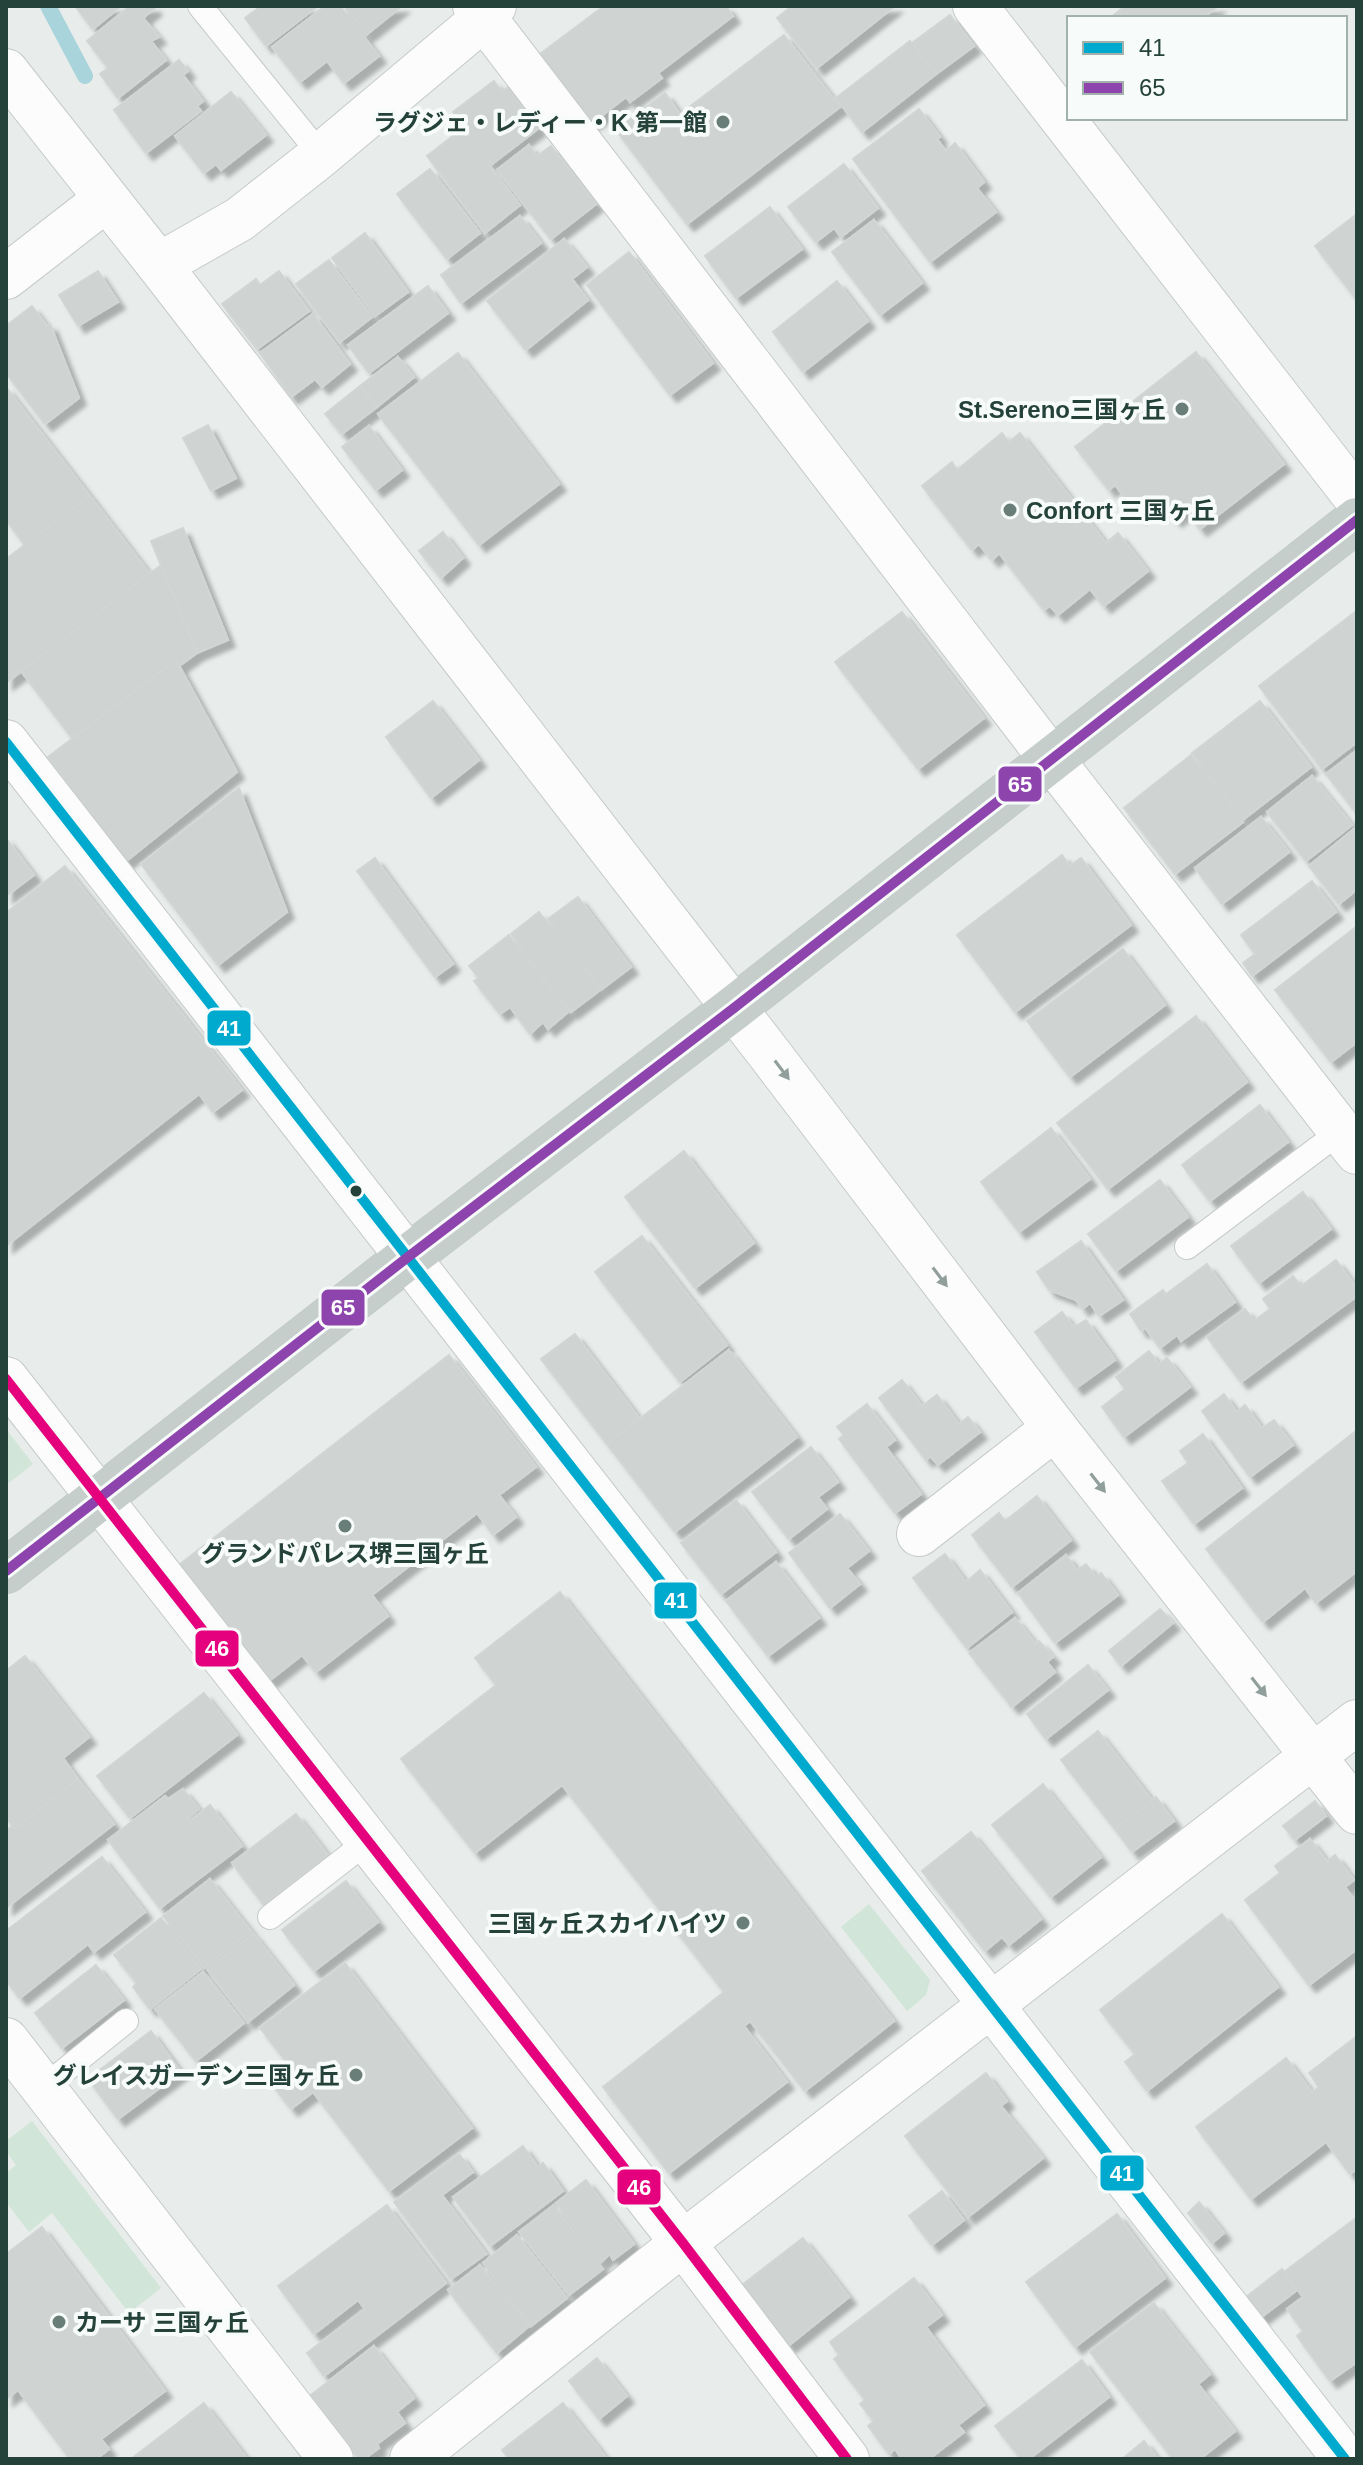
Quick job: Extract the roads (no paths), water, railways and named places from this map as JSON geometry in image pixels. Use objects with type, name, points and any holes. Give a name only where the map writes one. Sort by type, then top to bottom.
[{"type":"highway","points":[[6,1571],[408,1257],[734,1008],[1357,520]]},
{"type":"street","points":[[975,6],[1357,499]]},
{"type":"street","points":[[159,265],[240,219],[321,155],[484,10],[1052,760],[1349,1142]]},
{"type":"street","points":[[6,71],[734,1008],[1055,1428],[1357,1812]]},
{"type":"street","points":[[6,277],[105,200]]},
{"type":"street","points":[[6,742],[1345,2459]]},
{"type":"street","points":[[6,1379],[683,2243],[847,2459]]},
{"type":"street","points":[[919,1534],[1055,1428]]},
{"type":"street","points":[[412,2459],[683,2243],[1357,1722]]},
{"type":"street","points":[[6,2040],[331,2459]]},
{"type":"lane","points":[[200,6],[321,155]]},
{"type":"lane","points":[[1187,1247],[1349,1142]]},
{"type":"lane","points":[[270,1917],[368,1841]]},
{"type":"lane","points":[[42,2089],[126,2021]]},
{"type":"waterway","points":[[48,6],[85,76]]},
{"type":"place","name":"ラグジェ・レディー・K 第一館","points":[[723,122]]},
{"type":"place","name":"St.Sereno三国ヶ丘","points":[[1182,409]]},
{"type":"place","name":"Confort 三国ヶ丘","points":[[1010,510]]},
{"type":"place","name":"グランドパレス堺三国ヶ丘","points":[[345,1526]]},
{"type":"place","name":"三国ヶ丘スカイハイツ","points":[[743,1923]]},
{"type":"place","name":"グレイスガーデン三国ヶ丘","points":[[356,2075]]},
{"type":"place","name":"カーサ 三国ヶ丘","points":[[59,2322]]}]
